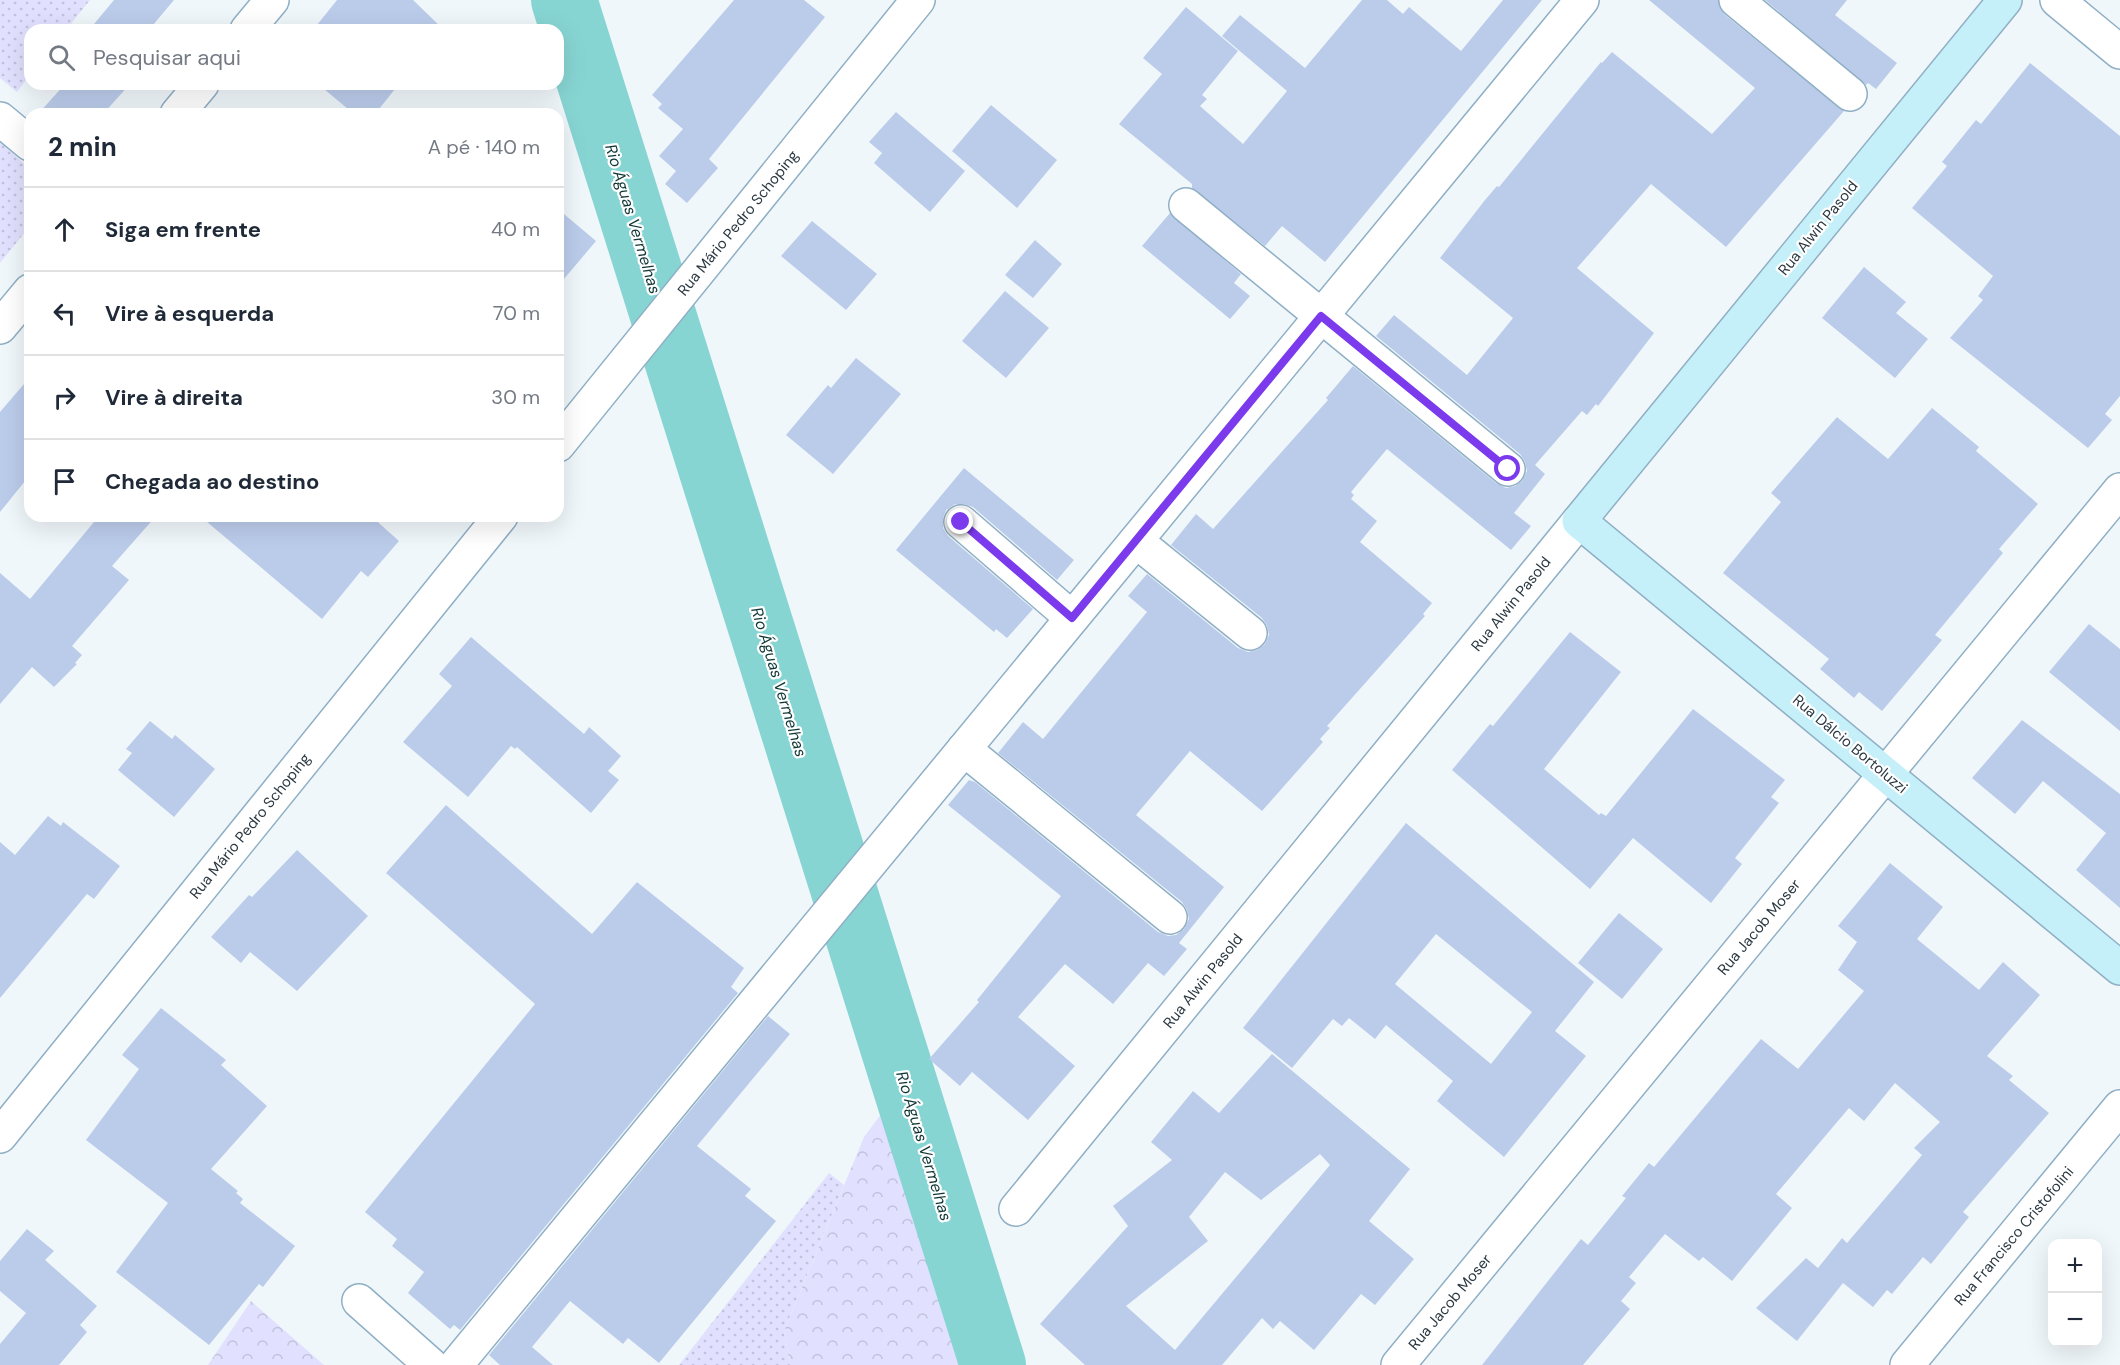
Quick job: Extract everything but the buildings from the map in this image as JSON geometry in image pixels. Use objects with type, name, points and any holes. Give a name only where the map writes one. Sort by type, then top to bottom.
[{"type":"street","points":[[252,24],[272,0]]},
{"type":"street","name":"Rua Mário Pedro Schoping","points":[[564,438],[918,0]]},
{"type":"street","points":[[456,1365],[1582,0]]},
{"type":"street","points":[[1736,0],[1850,94]]},
{"type":"street","name":"Rua Alwin Pasold","points":[[1016,1209],[2005,0]]},
{"type":"street","points":[[2056,0],[2120,52]]},
{"type":"street","points":[[182,108],[197,90]]},
{"type":"street","points":[[0,118],[24,139]]},
{"type":"street","points":[[1186,205],[1508,469]]},
{"type":"street","points":[[0,327],[24,298]]},
{"type":"street","name":"Rua Jacob Moser","points":[[1398,1365],[2120,490]]},
{"type":"street","name":"Rua Dálcio Bortoluzzi","points":[[1579,521],[2120,968]]},
{"type":"street","name":"Rua Mário Pedro Schoping","points":[[0,1136],[487,522]]},
{"type":"street","points":[[961,522],[1072,618]]},
{"type":"street","points":[[1136,540],[1250,633]]},
{"type":"street","points":[[964,749],[1170,916]]},
{"type":"street","name":"Rua Francisco Cristofolini","points":[[1907,1365],[2120,1107]]},
{"type":"street","points":[[359,1301],[431,1365]]},
{"type":"green space","points":[[0,0],[90,0],[71,24],[24,24],[24,83],[17,92],[0,78]]},
{"type":"green space","points":[[0,142],[24,164],[24,233],[0,263]]},
{"type":"green space","points":[[919,1063],[1008,1365],[790,1365],[784,1331],[864,1137]]},
{"type":"green space","points":[[829,1173],[844,1185],[784,1331],[790,1365],[679,1365]]},
{"type":"green space","points":[[251,1301],[324,1365],[208,1365]]},
{"type":"waterway","name":"Rio Águas Vermelhas","points":[[564,0],[993,1365]]},
{"type":"route","points":[[961,522],[1072,618],[1321,316],[1508,469]]}]
